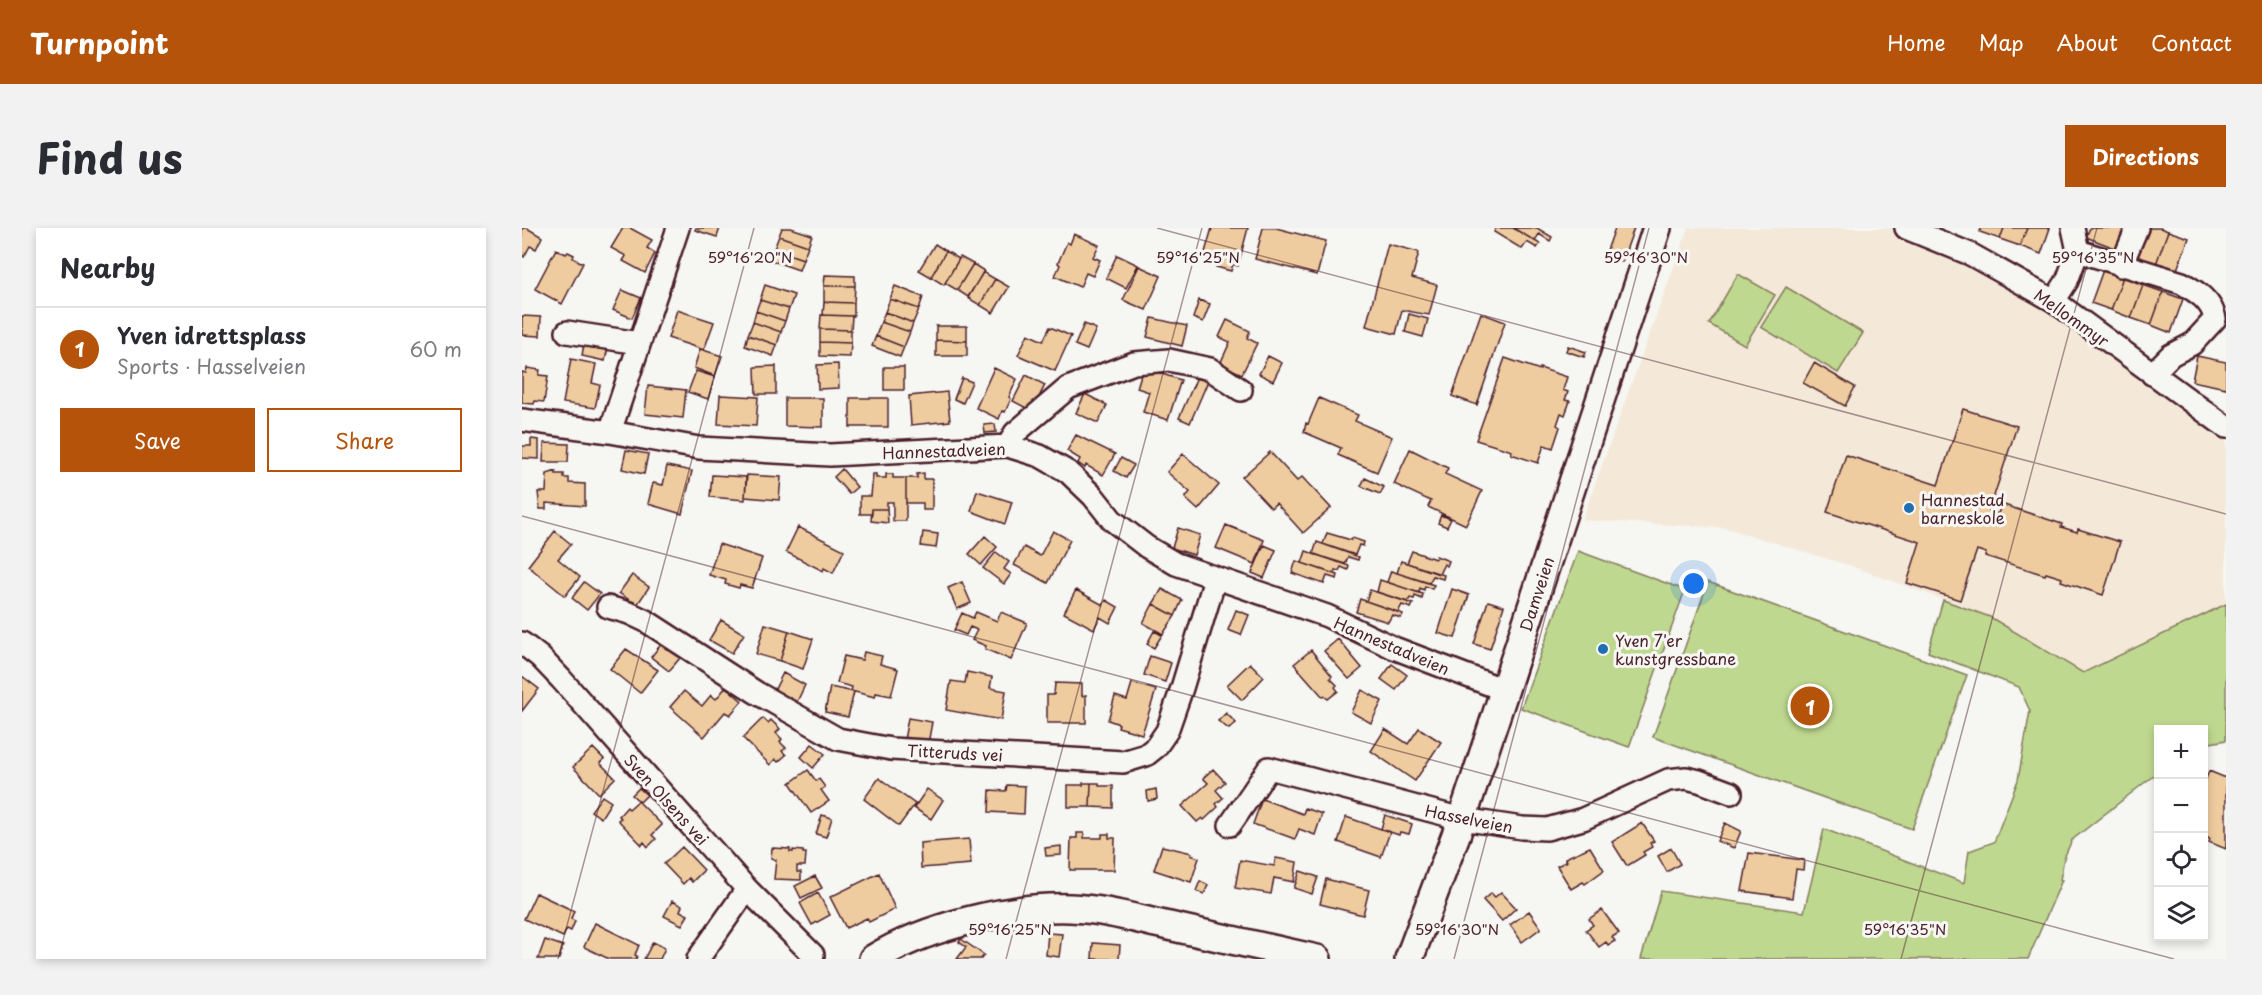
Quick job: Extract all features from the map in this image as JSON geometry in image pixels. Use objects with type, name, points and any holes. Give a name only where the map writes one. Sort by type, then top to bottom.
[{"type":"street","points":[[610,432],[678,228]]},
{"type":"street","name":"Damveien","points":[[1409,959],[1462,819],[1657,228]]},
{"type":"street","name":"Mellommyr","points":[[1906,228],[1970,254],[2054,301],[2226,428]]},
{"type":"street","points":[[2054,301],[2067,281],[2078,251],[2073,228]]},
{"type":"street","points":[[2121,266],[2137,228]]},
{"type":"street","points":[[2078,251],[2182,283],[2195,291],[2213,311],[2215,319],[2192,344],[2171,355],[2152,374]]},
{"type":"street","points":[[567,332],[639,343]]},
{"type":"street","points":[[1008,446],[1015,433],[1068,388],[1134,363],[1169,360],[1210,369],[1241,390]]},
{"type":"street","name":"Hannestadveien","points":[[522,420],[610,432],[699,448],[830,455],[1008,446],[1040,456],[1068,472],[1093,496],[1112,520],[1147,547],[1176,564],[1327,616],[1394,648],[1504,690]]},
{"type":"street","name":"Titteruds vei","points":[[608,607],[646,621],[757,693],[838,739],[891,749],[1123,762],[1146,755],[1156,747],[1167,731],[1215,579]]},
{"type":"street","name":"Sven Olsens vei","points":[[522,643],[540,657],[561,679],[747,889],[813,955]]},
{"type":"street","name":"Hasselveien","points":[[1230,825],[1269,768],[1462,819],[1522,828],[1547,829],[1583,819],[1668,780],[1686,778],[1731,793]]},
{"type":"street","points":[[698,959],[747,889]]},
{"type":"street","points":[[873,959],[886,951],[942,929],[996,915],[1037,909],[1071,908],[1116,914],[1317,959]]},
{"type":"shaded area","points":[[1688,228],[1903,228],[1970,254],[2226,427],[2226,604],[2083,674],[1990,617],[1851,566],[1726,528],[1582,520]]},
{"type":"green space","points":[[1738,274],[1775,295],[1745,345],[1709,324]]},
{"type":"green space","points":[[1786,287],[1863,333],[1838,373],[1761,327]]},
{"type":"green space","name":"Yven 7'er kunstgressbane","points":[[1578,551],[1685,590],[1629,747],[1521,708]]},
{"type":"green space","points":[[1708,582],[1967,675],[1912,829],[1653,737]]},
{"type":"green space","points":[[1943,600],[1990,617],[2083,673],[2226,604],[2226,740],[2208,743],[2208,725],[2154,725],[2154,775],[2072,840],[2064,858],[2060,880],[2062,880],[2028,959],[1641,959],[1661,891],[1804,912],[1824,829],[1964,883],[1969,851],[1994,842],[2018,780],[2030,711],[2019,687],[1928,652]]},
{"type":"building","points":[[522,228],[527,228],[542,237],[536,249],[530,246],[524,257],[522,255]]},
{"type":"building","points":[[623,228],[630,228],[652,240],[647,248],[655,253],[645,273],[623,261],[626,256],[611,248]]},
{"type":"building","points":[[696,228],[720,228],[717,237],[695,230]]},
{"type":"building","points":[[782,228],[791,228],[812,235],[808,246],[779,236]]},
{"type":"building","points":[[1212,228],[1248,228],[1238,266],[1233,264],[1231,271],[1216,267],[1218,260],[1204,256]]},
{"type":"building","points":[[1263,228],[1276,228],[1326,241],[1317,275],[1255,259]]},
{"type":"building","points":[[1496,228],[1513,228],[1540,244],[1537,248],[1527,242],[1522,249],[1494,232]]},
{"type":"building","points":[[1513,228],[1537,228],[1552,237],[1550,241],[1539,234],[1535,241]]},
{"type":"building","points":[[1615,228],[1634,228],[1622,262],[1605,256]]},
{"type":"building","points":[[1981,228],[2004,228],[2000,239],[1980,232]]},
{"type":"building","points":[[2004,228],[2027,228],[2020,246],[2000,239]]},
{"type":"building","points":[[2027,228],[2050,228],[2041,254],[2020,246]]},
{"type":"building","points":[[2090,228],[2127,230],[2120,250],[2086,237]]},
{"type":"building","points":[[2145,228],[2160,228],[2168,231],[2156,264],[2135,256]]},
{"type":"building","points":[[2168,231],[2189,238],[2176,272],[2156,264]]},
{"type":"building","points":[[1074,234],[1099,245],[1093,257],[1100,260],[1093,276],[1086,273],[1080,287],[1055,276],[1067,242],[1070,244]]},
{"type":"building","points":[[779,236],[808,246],[803,259],[774,249]]},
{"type":"building","points":[[935,244],[946,251],[931,277],[919,270]]},
{"type":"building","points":[[1388,244],[1419,252],[1412,278],[1437,285],[1429,315],[1402,310],[1396,334],[1366,326]]},
{"type":"building","points":[[556,249],[574,255],[573,258],[583,263],[562,304],[535,289]]},
{"type":"building","points":[[774,249],[803,259],[799,270],[770,260]]},
{"type":"building","points":[[946,251],[959,259],[944,285],[931,277]]},
{"type":"building","points":[[1117,255],[1138,265],[1126,288],[1106,278]]},
{"type":"building","points":[[960,257],[973,264],[957,290],[945,283]]},
{"type":"building","points":[[973,264],[984,271],[968,297],[957,290]]},
{"type":"building","points":[[1139,266],[1161,276],[1146,310],[1123,300]]},
{"type":"building","points":[[2103,270],[2123,277],[2111,310],[2091,303]]},
{"type":"building","points":[[983,272],[995,279],[980,305],[968,298]]},
{"type":"building","points":[[825,275],[855,276],[855,286],[824,286]]},
{"type":"building","points":[[2123,277],[2143,285],[2131,318],[2111,310]]},
{"type":"building","points":[[995,279],[1009,287],[993,313],[980,305]]},
{"type":"building","points":[[765,285],[794,295],[789,309],[760,300]]},
{"type":"building","points":[[2143,285],[2163,292],[2151,325],[2131,318]]},
{"type":"building","points":[[824,286],[855,286],[854,303],[824,302]]},
{"type":"building","points":[[895,286],[923,297],[919,309],[890,299]]},
{"type":"building","points":[[622,290],[641,298],[632,318],[613,310]]},
{"type":"building","points":[[2163,292],[2183,299],[2171,333],[2151,325]]},
{"type":"building","points":[[890,299],[919,309],[913,323],[885,312]]},
{"type":"building","points":[[760,300],[789,309],[785,321],[756,311]]},
{"type":"building","points":[[1199,300],[1210,304],[1203,322],[1193,318]]},
{"type":"building","points":[[824,302],[854,303],[854,316],[823,315]]},
{"type":"building","points":[[677,310],[714,322],[704,350],[668,338]]},
{"type":"building","points":[[756,311],[785,321],[781,332],[753,322]]},
{"type":"building","points":[[885,312],[913,323],[910,332],[881,322]]},
{"type":"building","points":[[1481,313],[1505,322],[1477,405],[1452,396]]},
{"type":"building","points":[[1409,314],[1428,319],[1423,337],[1405,332]]},
{"type":"building","points":[[821,315],[852,316],[851,330],[820,329]]},
{"type":"building","points":[[522,316],[541,317],[540,336],[522,335]]},
{"type":"building","points":[[1152,318],[1187,326],[1182,346],[1147,337]]},
{"type":"building","points":[[1227,320],[1250,331],[1247,338],[1257,343],[1242,374],[1220,364],[1230,342],[1219,337]]},
{"type":"building","points":[[753,322],[781,332],[777,345],[748,335]]},
{"type":"building","points":[[881,322],[910,332],[904,347],[876,336]]},
{"type":"building","points":[[1084,324],[1096,329],[1087,350],[1075,345]]},
{"type":"building","points":[[936,326],[967,326],[967,341],[936,340]]},
{"type":"building","points":[[1050,327],[1071,336],[1055,371],[1018,355],[1028,334],[1043,341]]},
{"type":"building","points":[[820,329],[851,330],[851,343],[820,342]]},
{"type":"building","points":[[748,335],[777,345],[773,356],[745,346]]},
{"type":"building","points":[[876,336],[904,347],[900,357],[872,346]]},
{"type":"building","points":[[936,340],[967,341],[967,356],[936,356]]},
{"type":"building","points":[[820,342],[851,343],[850,357],[820,356]]},
{"type":"building","points":[[584,343],[608,347],[605,361],[582,356]]},
{"type":"building","points":[[1568,346],[1586,352],[1584,357],[1566,351]]},
{"type":"building","points":[[700,349],[722,356],[715,376],[694,368]]},
{"type":"building","points":[[1268,356],[1282,363],[1273,381],[1259,374]]},
{"type":"building","points":[[2197,356],[2226,362],[2226,388],[2192,381]]},
{"type":"building","points":[[1505,358],[1567,377],[1563,390],[1568,392],[1565,400],[1570,401],[1565,415],[1561,413],[1557,425],[1560,427],[1553,448],[1544,445],[1538,463],[1511,454],[1512,451],[1476,440]]},
{"type":"building","points":[[571,359],[596,364],[592,383],[600,385],[595,408],[563,403]]},
{"type":"building","points":[[1814,363],[1855,387],[1845,406],[1803,383]]},
{"type":"building","points":[[838,364],[839,388],[818,389],[817,365]]},
{"type":"building","points":[[776,366],[776,394],[756,394],[755,367]]},
{"type":"building","points":[[884,367],[904,367],[904,390],[884,390]]},
{"type":"building","points":[[527,368],[540,370],[539,375],[548,376],[544,402],[522,403],[522,372],[526,373]]},
{"type":"building","points":[[994,368],[1017,379],[1009,397],[1011,399],[999,419],[976,408]]},
{"type":"building","points":[[1143,368],[1181,380],[1168,420],[1143,412],[1149,392],[1137,388]]},
{"type":"building","points":[[696,371],[715,377],[708,399],[688,392]]},
{"type":"building","points":[[1026,375],[1045,385],[1032,411],[1013,401]]},
{"type":"building","points":[[1197,377],[1208,381],[1190,423],[1179,418]]},
{"type":"building","points":[[962,378],[972,382],[963,403],[954,399]]},
{"type":"building","points":[[648,386],[686,390],[683,418],[645,414]]},
{"type":"building","points":[[947,392],[950,421],[911,425],[909,396]]},
{"type":"building","points":[[1085,394],[1107,405],[1098,423],[1076,413]]},
{"type":"building","points":[[720,395],[758,397],[756,426],[718,424]]},
{"type":"building","points":[[785,398],[823,398],[823,427],[785,426]]},
{"type":"building","points":[[850,398],[888,398],[888,427],[850,427]]},
{"type":"building","points":[[1319,398],[1358,415],[1355,421],[1392,437],[1377,472],[1338,455],[1341,448],[1304,432],[1306,423],[1308,424]]},
{"type":"building","name":"Hannestad barneskole","points":[[1963,409],[2017,426],[1989,511],[1998,514],[2001,504],[2062,524],[2061,527],[2077,532],[2078,529],[2120,542],[2103,595],[2061,581],[2062,578],[1985,556],[1986,553],[1977,550],[1960,600],[1907,583],[1920,542],[1827,512],[1846,455],[1938,485]]},
{"type":"building","points":[[995,424],[996,432],[985,433],[984,425]]},
{"type":"building","points":[[1076,435],[1115,454],[1103,475],[1086,465],[1085,468],[1078,463],[1080,459],[1067,451]]},
{"type":"building","points":[[531,439],[539,440],[539,459],[522,458],[522,446],[531,446]]},
{"type":"building","points":[[544,443],[569,444],[568,462],[543,462]]},
{"type":"building","points":[[1410,449],[1448,468],[1445,474],[1482,491],[1466,525],[1428,507],[1431,501],[1394,484]]},
{"type":"building","points":[[626,450],[648,454],[644,474],[622,469]]},
{"type":"building","points":[[1270,452],[1297,481],[1302,477],[1331,508],[1303,533],[1276,503],[1271,508],[1242,477]]},
{"type":"building","points":[[1183,454],[1219,485],[1198,510],[1185,498],[1190,492],[1167,472]]},
{"type":"building","points":[[1121,458],[1134,465],[1126,478],[1114,471]]},
{"type":"building","points":[[667,466],[692,471],[682,514],[648,504],[653,483],[663,485]]},
{"type":"building","points":[[842,469],[857,487],[849,494],[834,477]]},
{"type":"building","points":[[556,471],[556,474],[564,474],[564,478],[569,478],[569,483],[585,484],[585,506],[546,503],[546,509],[540,509],[538,492],[546,492],[547,474]]},
{"type":"building","points":[[924,473],[924,479],[932,479],[932,510],[923,510],[923,503],[906,503],[906,478],[917,478],[917,474]]},
{"type":"building","points":[[873,474],[876,474],[876,478],[886,478],[886,474],[893,474],[893,478],[906,478],[906,521],[893,521],[893,502],[887,502],[887,509],[872,509],[872,514],[860,514],[860,496],[871,496]]},
{"type":"building","points":[[712,475],[746,477],[745,500],[710,497]]},
{"type":"building","points":[[747,475],[781,477],[779,500],[745,497]]},
{"type":"building","points":[[1365,478],[1384,487],[1380,494],[1361,486]]},
{"type":"building","points":[[977,491],[1012,502],[1005,524],[971,511]]},
{"type":"building","points":[[872,509],[887,509],[888,523],[871,521]]},
{"type":"building","points":[[1441,515],[1451,519],[1447,527],[1438,523]]},
{"type":"building","points":[[1226,525],[1264,540],[1255,564],[1216,548]]},
{"type":"building","points":[[798,527],[844,550],[833,573],[824,568],[823,571],[786,552]]},
{"type":"building","points":[[1178,528],[1200,535],[1194,555],[1172,548]]},
{"type":"building","points":[[555,531],[571,544],[558,559],[580,577],[565,596],[528,566]]},
{"type":"building","points":[[1053,531],[1070,540],[1048,583],[1014,565],[1024,547],[1040,556]]},
{"type":"building","points":[[923,532],[938,534],[936,548],[921,546]]},
{"type":"building","points":[[1327,533],[1364,542],[1363,546],[1359,545],[1355,555],[1323,544]]},
{"type":"building","points":[[985,536],[997,547],[981,565],[969,554]]},
{"type":"building","points":[[1317,542],[1359,557],[1358,560],[1348,557],[1345,564],[1313,554]]},
{"type":"building","points":[[719,544],[762,558],[752,588],[740,585],[739,588],[725,584],[726,580],[709,575]]},
{"type":"building","points":[[1264,545],[1276,550],[1264,578],[1252,573]]},
{"type":"building","points":[[1306,551],[1349,566],[1348,570],[1341,567],[1339,571],[1335,570],[1334,574],[1302,563]]},
{"type":"building","points":[[1412,551],[1449,561],[1447,566],[1444,564],[1439,574],[1407,563]]},
{"type":"building","points":[[996,552],[1009,562],[1004,569],[1011,574],[1004,584],[983,568]]},
{"type":"building","points":[[1296,561],[1338,575],[1337,579],[1327,576],[1324,584],[1292,573]]},
{"type":"building","points":[[1401,561],[1444,575],[1443,579],[1433,576],[1429,583],[1397,573]]},
{"type":"building","points":[[1391,571],[1434,585],[1432,589],[1425,586],[1424,590],[1420,588],[1419,593],[1387,582]]},
{"type":"building","points":[[632,575],[649,587],[637,605],[619,593]]},
{"type":"building","points":[[1380,580],[1423,594],[1422,599],[1415,596],[1408,602],[1377,592]]},
{"type":"building","points":[[584,582],[600,594],[587,610],[572,598]]},
{"type":"building","points":[[962,582],[971,603],[957,609],[948,588]]},
{"type":"building","points":[[1162,589],[1182,600],[1175,616],[1153,604]]},
{"type":"building","points":[[1452,589],[1469,595],[1455,638],[1438,633]]},
{"type":"building","points":[[1076,590],[1103,605],[1106,600],[1118,607],[1110,623],[1100,617],[1094,629],[1064,613]]},
{"type":"building","points":[[1370,590],[1413,604],[1411,608],[1402,605],[1398,612],[1366,601]]},
{"type":"building","points":[[1360,599],[1403,614],[1401,618],[1392,615],[1388,622],[1356,612]]},
{"type":"building","points":[[1488,601],[1504,606],[1490,649],[1474,644]]},
{"type":"building","points":[[1153,604],[1175,616],[1163,634],[1143,623]]},
{"type":"building","points":[[1236,610],[1249,615],[1241,635],[1228,630]]},
{"type":"building","points":[[976,612],[997,621],[1001,612],[1027,623],[1011,660],[985,649],[986,646],[972,640],[977,630],[970,627],[966,635],[954,630],[962,613],[973,618]]},
{"type":"building","points":[[721,620],[744,634],[732,653],[709,640]]},
{"type":"building","points":[[765,624],[789,631],[780,661],[756,654]]},
{"type":"building","points":[[789,631],[813,639],[803,669],[780,661]]},
{"type":"building","points":[[1154,631],[1162,635],[1154,648],[1147,644]]},
{"type":"building","points":[[1338,639],[1362,668],[1349,679],[1324,651]]},
{"type":"building","points":[[662,643],[680,658],[669,671],[651,657]]},
{"type":"building","points":[[626,649],[658,670],[640,693],[610,669]]},
{"type":"building","points":[[1311,650],[1337,685],[1335,687],[1338,691],[1328,699],[1323,697],[1294,664]]},
{"type":"building","points":[[864,652],[882,656],[880,664],[898,669],[891,696],[876,693],[875,697],[851,691],[852,687],[837,683],[844,656],[862,660]]},
{"type":"building","points":[[1150,656],[1171,663],[1165,682],[1144,675]]},
{"type":"building","points":[[1250,663],[1264,677],[1242,700],[1227,685]]},
{"type":"building","points":[[1392,664],[1407,675],[1396,690],[1381,679]]},
{"type":"building","points":[[967,672],[992,677],[990,688],[1006,691],[1001,720],[946,710],[951,681],[965,683]]},
{"type":"building","points":[[783,673],[805,685],[795,706],[772,695]]},
{"type":"building","points":[[522,676],[539,689],[522,711]]},
{"type":"building","points":[[1055,683],[1082,684],[1082,696],[1086,695],[1086,723],[1047,723],[1047,695],[1054,695]]},
{"type":"building","points":[[1132,683],[1156,690],[1142,734],[1118,727],[1119,724],[1108,720],[1115,696],[1127,700]]},
{"type":"building","points":[[726,687],[742,701],[730,715],[725,712],[704,737],[670,707],[684,691],[702,706],[711,695],[716,699]]},
{"type":"building","points":[[830,687],[854,692],[848,717],[825,712]]},
{"type":"building","points":[[1362,690],[1382,701],[1371,723],[1351,712]]},
{"type":"building","points":[[1226,713],[1236,723],[1229,729],[1218,721]]},
{"type":"building","points":[[763,718],[768,723],[771,720],[780,729],[776,733],[786,748],[782,751],[786,755],[778,762],[775,759],[770,765],[743,738]]},
{"type":"building","points":[[908,718],[932,722],[928,744],[904,740]]},
{"type":"building","points":[[1419,728],[1441,742],[1415,781],[1371,751],[1385,729],[1408,744]]},
{"type":"building","points":[[812,744],[825,754],[813,768],[801,757]]},
{"type":"building","points":[[593,748],[604,759],[600,763],[615,778],[599,794],[573,767]]},
{"type":"building","points":[[1213,769],[1225,782],[1216,790],[1223,798],[1216,804],[1218,807],[1204,820],[1202,818],[1197,822],[1182,806],[1208,783],[1203,778]]},
{"type":"building","points":[[808,770],[816,781],[819,779],[825,787],[821,790],[829,801],[811,813],[790,783]]},
{"type":"building","points":[[2209,771],[2226,778],[2226,849],[2209,842],[2208,838]]},
{"type":"building","points":[[879,778],[915,804],[899,826],[864,799]]},
{"type":"building","points":[[1083,783],[1091,783],[1090,807],[1068,807],[1068,785],[1083,785]]},
{"type":"building","points":[[1091,783],[1099,783],[1099,786],[1113,786],[1113,808],[1090,807]]},
{"type":"building","points":[[1007,785],[1025,786],[1024,814],[989,812],[990,790],[1006,791]]},
{"type":"building","points":[[639,788],[647,795],[640,802],[632,795]]},
{"type":"building","points":[[927,789],[943,800],[931,819],[914,808]]},
{"type":"building","points":[[1156,789],[1157,799],[1148,801],[1147,791]]},
{"type":"building","points":[[602,796],[611,802],[601,818],[591,811]]},
{"type":"building","points":[[1262,799],[1303,814],[1305,808],[1322,814],[1315,835],[1299,829],[1295,839],[1253,824]]},
{"type":"building","points":[[638,801],[662,825],[652,835],[656,839],[648,847],[644,842],[642,845],[618,820],[627,807],[629,809]]},
{"type":"building","points":[[822,815],[832,818],[826,837],[816,834]]},
{"type":"building","points":[[1385,815],[1412,824],[1409,834],[1400,832],[1399,835],[1381,829]]},
{"type":"building","points":[[1346,817],[1390,832],[1381,857],[1338,842]]},
{"type":"building","points":[[1642,823],[1654,841],[1650,843],[1652,847],[1643,852],[1645,855],[1627,866],[1612,842]]},
{"type":"building","points":[[1725,823],[1741,831],[1734,848],[1717,841]]},
{"type":"building","points":[[1077,833],[1084,833],[1084,838],[1102,838],[1102,834],[1109,834],[1109,838],[1115,838],[1114,870],[1070,870],[1071,838],[1077,838]]},
{"type":"building","points":[[969,839],[971,864],[921,868],[920,843]]},
{"type":"building","points":[[1061,846],[1061,855],[1046,856],[1045,848]]},
{"type":"building","points":[[1162,846],[1192,853],[1191,855],[1199,858],[1191,882],[1154,870]]},
{"type":"building","points":[[682,847],[704,870],[692,882],[689,878],[683,884],[664,864]]},
{"type":"building","points":[[1590,847],[1604,870],[1585,884],[1583,882],[1571,889],[1557,866],[1567,861],[1565,858]]},
{"type":"building","points":[[772,848],[806,853],[805,866],[797,866],[797,872],[801,872],[801,880],[774,879],[776,860],[771,858]]},
{"type":"building","points":[[1671,848],[1680,864],[1667,872],[1658,856]]},
{"type":"building","points":[[1749,853],[1804,860],[1803,870],[1796,869],[1792,898],[1742,891]]},
{"type":"building","points":[[1276,858],[1297,862],[1294,882],[1274,878],[1271,894],[1235,888],[1240,860],[1274,866]]},
{"type":"building","points":[[1300,871],[1318,877],[1312,894],[1294,888]]},
{"type":"building","points":[[879,873],[895,909],[869,922],[867,918],[846,928],[830,897]]},
{"type":"building","points":[[815,876],[822,888],[801,898],[795,886]]},
{"type":"building","points":[[1326,879],[1369,890],[1363,915],[1320,904]]},
{"type":"building","points":[[1200,881],[1208,885],[1204,894],[1196,891]]},
{"type":"building","points":[[1501,892],[1516,908],[1502,921],[1483,900],[1491,893],[1495,897]]},
{"type":"building","points":[[536,893],[574,911],[571,919],[575,921],[571,931],[567,929],[563,937],[524,919]]},
{"type":"building","points":[[818,893],[830,915],[812,925],[800,903]]},
{"type":"building","points":[[672,901],[682,906],[680,911],[688,915],[682,925],[664,916]]},
{"type":"building","points":[[1602,910],[1619,933],[1612,937],[1615,941],[1608,945],[1606,942],[1599,947],[1586,930],[1593,925],[1589,919]]},
{"type":"building","points":[[1529,911],[1541,928],[1522,942],[1510,925]]},
{"type":"building","points":[[595,923],[639,945],[635,955],[636,959],[609,959],[584,947]]},
{"type":"building","points":[[1048,933],[1062,934],[1059,957],[1046,955]]},
{"type":"building","points":[[961,939],[984,955],[981,959],[957,959],[966,947],[959,942]]},
{"type":"building","points":[[545,940],[563,946],[559,959],[538,959]]},
{"type":"building","points":[[653,942],[665,948],[660,959],[644,959]]},
{"type":"building","points":[[1093,943],[1120,945],[1119,959],[1092,959]]},
{"type":"place","name":"Hannestad barneskole","points":[[1909,508]]},
{"type":"place","name":"Yven 7'er kunstgressbane","points":[[1603,649]]},
{"type":"place","name":"Yven idrettsplass","points":[[1810,706]]}]
